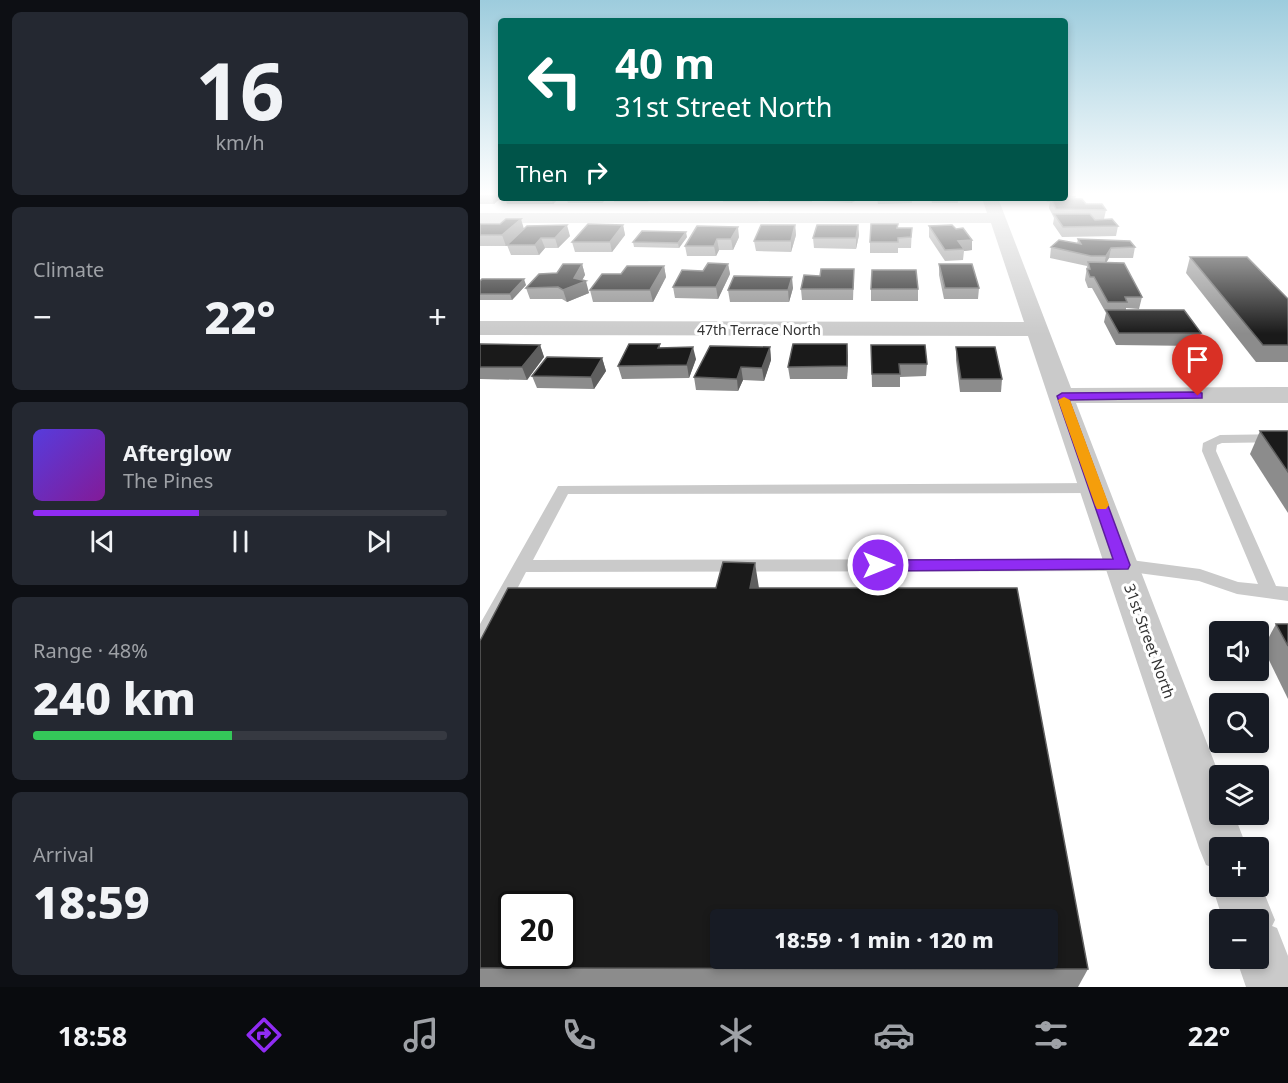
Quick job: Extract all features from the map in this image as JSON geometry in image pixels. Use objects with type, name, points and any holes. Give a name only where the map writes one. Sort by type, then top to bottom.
[{"type":"street","name":"31st Street North","points":[[1005,241],[1219,837]]},
{"type":"street","name":"47th Terrace North","points":[[480,328],[1037,329]]},
{"type":"street","points":[[1062,396],[1288,395]]},
{"type":"street","points":[[1266,969],[1273,987]]},
{"type":"lane","points":[[1270,592],[1209,451],[1210,443],[1220,439],[1288,438]]},
{"type":"lane","points":[[480,641],[563,489],[1095,488]]},
{"type":"lane","points":[[521,566],[1123,565],[1200,575],[1237,588],[1288,594]]},
{"type":"building","points":[[511,241],[538,241],[535,245],[507,245]]},
{"type":"building","points":[[573,241],[611,241],[610,242]]},
{"type":"building","points":[[634,241],[679,241],[678,243]]},
{"type":"building","points":[[688,241],[716,241],[714,246],[685,246]]},
{"type":"building","points":[[870,241],[898,241],[898,242]]},
{"type":"building","points":[[939,241],[958,241],[964,249],[945,250]]},
{"type":"building","points":[[1058,241],[1081,244],[1079,241],[1130,241],[1135,247],[1111,248],[1106,256],[1091,256],[1051,247]]},
{"type":"building","points":[[1190,257],[1247,257],[1288,299],[1288,345],[1263,345]]},
{"type":"building","points":[[1088,262],[1124,263],[1142,297],[1125,297],[1127,302],[1108,302],[1094,277],[1090,277],[1087,269],[1090,269]]},
{"type":"building","points":[[708,263],[728,264],[716,287],[673,287],[682,270],[703,271]]},
{"type":"building","points":[[563,264],[582,264],[574,278],[586,281],[563,290],[558,287],[526,288],[539,274],[557,273]]},
{"type":"building","points":[[939,264],[972,264],[979,288],[945,288]]},
{"type":"building","points":[[627,266],[664,266],[650,290],[590,290],[602,274],[621,274]]},
{"type":"building","points":[[821,269],[854,269],[853,289],[801,289],[804,275],[820,276]]},
{"type":"building","points":[[872,270],[916,270],[918,289],[871,289]]},
{"type":"building","points":[[734,276],[792,277],[788,290],[728,290]]},
{"type":"building","points":[[482,279],[524,279],[510,294],[480,294]]},
{"type":"building","points":[[1106,310],[1184,310],[1201,333],[1119,333]]},
{"type":"building","points":[[480,344],[540,345],[522,367],[480,367]]},
{"type":"building","points":[[629,344],[660,344],[658,348],[693,347],[687,365],[618,366]]},
{"type":"building","points":[[793,344],[847,344],[847,366],[788,367]]},
{"type":"building","points":[[871,345],[925,345],[927,364],[899,364],[900,374],[872,374]]},
{"type":"building","points":[[710,346],[770,347],[762,368],[741,367],[737,379],[694,377]]},
{"type":"building","points":[[956,347],[995,347],[1002,379],[961,379]]},
{"type":"building","points":[[547,357],[602,358],[591,377],[532,376]]},
{"type":"building","points":[[1260,431],[1288,431],[1288,472]]},
{"type":"building","points":[[723,562],[755,563],[750,588],[1017,588],[1088,969],[1058,969],[1058,909],[710,909],[710,968],[576,968],[576,891],[498,891],[498,968],[480,968],[480,641],[508,588],[716,588]]},
{"type":"building","points":[[1276,624],[1288,624],[1288,646]]},
{"type":"slow traffic","points":[[1064,400],[1102,505]]},
{"type":"route","points":[[878,565],[1123,565],[1062,396],[1198,396]]}]
